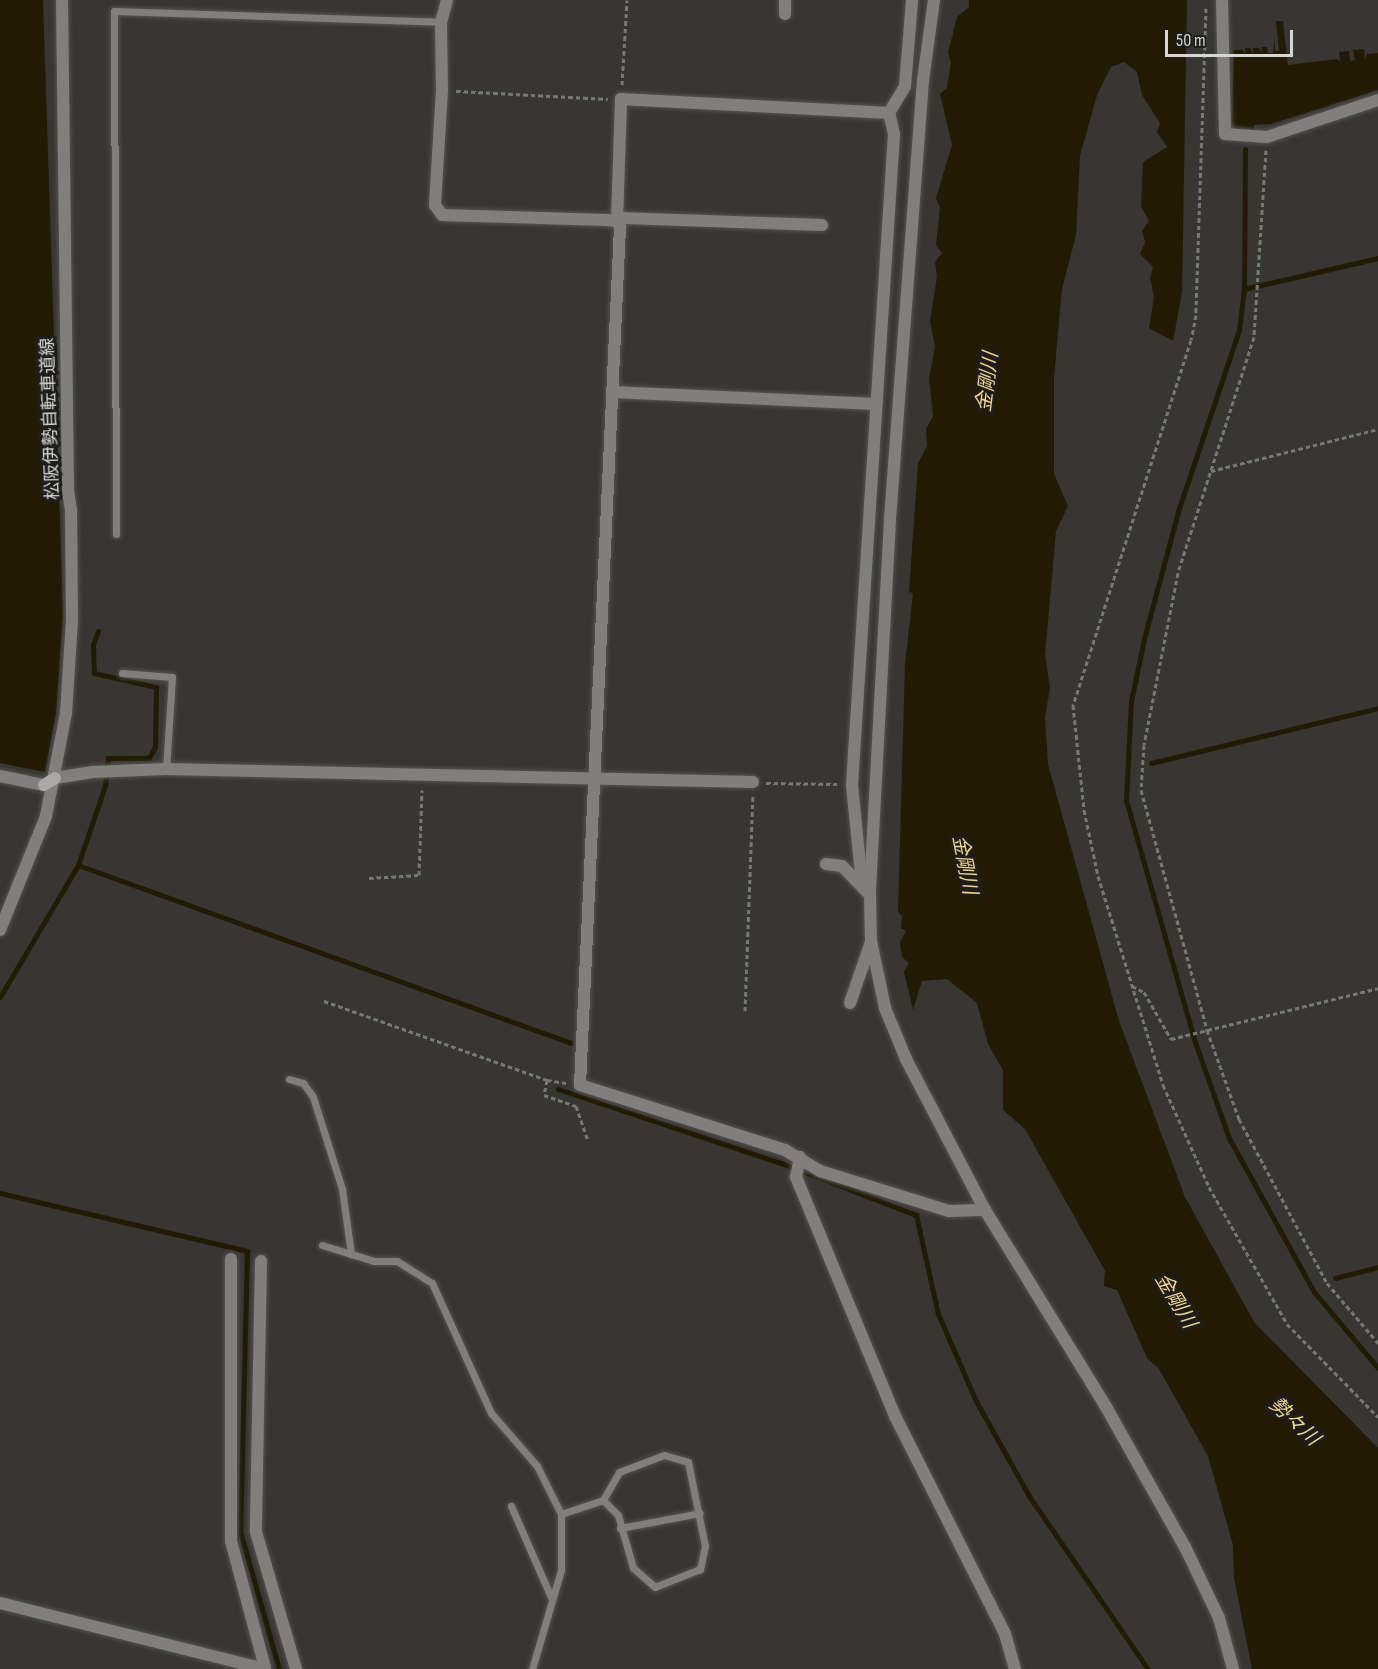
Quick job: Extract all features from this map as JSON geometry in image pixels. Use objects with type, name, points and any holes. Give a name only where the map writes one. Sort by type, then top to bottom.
[{"type":"street","name":"松阪伊勢自転車道線","points":[[0,930],[46,816],[49,782],[66,713],[72,621],[62,0]]},
{"type":"street","points":[[447,0],[441,22],[442,90],[435,205],[442,215],[617,221],[625,218],[822,225]]},
{"type":"street","points":[[784,0],[785,14]]},
{"type":"street","points":[[870,895],[861,874],[852,785],[894,134],[889,113],[905,86],[912,0]]},
{"type":"street","points":[[934,0],[923,80],[890,520],[870,895],[871,941],[885,1008],[906,1059],[984,1210],[1106,1407],[1185,1546],[1219,1618],[1233,1669]]},
{"type":"street","points":[[1222,0],[1222,126],[1225,134],[1267,137],[1378,100]]},
{"type":"street","points":[[889,113],[621,99],[617,221],[620,227],[580,1085],[798,1160],[820,1171],[949,1211],[984,1210]]},
{"type":"street","points":[[612,392],[876,404]]},
{"type":"street","points":[[0,776],[49,782],[92,772],[166,769],[753,782]]},
{"type":"street","points":[[826,864],[842,866],[870,895]]},
{"type":"street","points":[[850,1003],[871,941]]},
{"type":"street","points":[[798,1160],[796,1177],[895,1416],[1005,1634],[1015,1669]]},
{"type":"street","points":[[0,1603],[265,1669],[231,1541],[231,1259]]},
{"type":"street","points":[[261,1261],[256,1532],[296,1669]]},
{"type":"lane","points":[[116,534],[114,11],[441,22]]},
{"type":"lane","points":[[122,673],[172,677],[166,769]]},
{"type":"lane","points":[[289,1079],[303,1083],[313,1097],[342,1189],[351,1254]]},
{"type":"lane","points":[[322,1245],[374,1261],[397,1261],[432,1283],[491,1413],[537,1466],[561,1514],[561,1570],[531,1669]]},
{"type":"lane","points":[[561,1514],[603,1500],[619,1472],[664,1455],[688,1462],[705,1546],[700,1569],[655,1587],[633,1568],[618,1515],[603,1500]]},
{"type":"lane","points":[[511,1506],[551,1597]]},
{"type":"lane","points":[[620,1528],[700,1513]]},
{"type":"path","points":[[442,90],[621,99],[627,0]]},
{"type":"path","points":[[1206,0],[1195,324],[1073,705],[1084,810],[1098,876],[1163,1085],[1249,1262],[1287,1324],[1378,1417]]},
{"type":"path","points":[[1267,137],[1254,337],[1178,573],[1159,659],[1144,745],[1141,790],[1208,1030],[1253,1150],[1327,1283],[1378,1343]]},
{"type":"path","points":[[1210,471],[1378,429]]},
{"type":"path","points":[[369,878],[418,875],[422,784],[428,774]]},
{"type":"path","points":[[745,1011],[753,782],[852,785]]},
{"type":"path","points":[[1132,986],[1144,992],[1172,1039],[1378,988]]},
{"type":"path","points":[[324,1001],[547,1080],[580,1085]]},
{"type":"path","points":[[547,1080],[544,1095],[576,1106],[588,1140]]},
{"type":"water","points":[[0,0],[43,0],[63,614],[56,713],[45,772],[0,763]]},
{"type":"water","points":[[969,0],[1187,0],[1182,292],[1173,341],[1149,328],[1154,297],[1150,278],[1153,267],[1140,254],[1145,243],[1142,231],[1149,221],[1141,206],[1143,162],[1167,147],[1157,132],[1160,123],[1142,95],[1137,72],[1124,62],[1111,67],[1097,95],[1080,156],[1076,235],[1062,289],[1054,378],[1054,474],[1068,506],[1056,531],[1045,655],[1050,688],[1045,717],[1048,764],[1119,1021],[1185,1197],[1254,1322],[1378,1448],[1378,1669],[1252,1669],[1234,1578],[1233,1545],[1208,1456],[1159,1369],[1147,1358],[1117,1290],[1104,1286],[1105,1271],[1025,1129],[1003,1110],[1003,1070],[988,1044],[977,1003],[947,979],[922,981],[913,1010],[904,972],[909,963],[902,957],[900,942],[906,931],[901,928],[902,916],[898,912],[905,664],[913,593],[909,592],[918,463],[927,446],[926,429],[933,416],[929,378],[935,347],[930,321],[937,277],[935,262],[942,253],[936,245],[940,208],[936,198],[952,145],[940,94],[947,88],[951,62],[948,53],[957,17],[969,7]]},
{"type":"water","points":[[1276,21],[1283,21],[1288,65],[1337,59],[1340,62],[1339,52],[1349,51],[1350,61],[1355,60],[1353,50],[1364,49],[1365,59],[1367,54],[1378,53],[1378,90],[1271,124],[1254,125],[1254,132],[1236,131],[1232,123],[1234,50],[1243,50],[1245,55],[1245,48],[1250,48],[1253,54],[1253,48],[1259,48],[1262,53],[1262,47],[1267,47],[1268,53],[1273,53],[1275,38],[1275,51],[1279,51]]},
{"type":"waterway","points":[[1245,149],[1244,289],[1239,330],[1179,508],[1144,639],[1131,701],[1126,800],[1196,1045],[1229,1138],[1314,1292],[1378,1368]]},
{"type":"waterway","points":[[1244,289],[1378,258]]},
{"type":"waterway","points":[[98,631],[93,645],[94,673],[156,687],[155,747],[149,758],[108,758],[105,786],[78,865],[571,1043]]},
{"type":"waterway","points":[[1151,763],[1378,708]]},
{"type":"waterway","points":[[0,997],[78,865]]},
{"type":"waterway","points":[[558,1089],[781,1163],[916,1215],[938,1314],[976,1401],[1029,1496],[1148,1669]]},
{"type":"waterway","points":[[0,1193],[247,1251],[240,1531],[279,1669]]},
{"type":"waterway","points":[[1335,1278],[1378,1267]]},
{"type":"water label","name":"金剛川","points":[[988,382]]},
{"type":"water label","name":"金剛川","points":[[964,865]]},
{"type":"water label","name":"金剛川","points":[[1175,1301]]},
{"type":"water label","name":"勢々川","points":[[1294,1422]]}]
